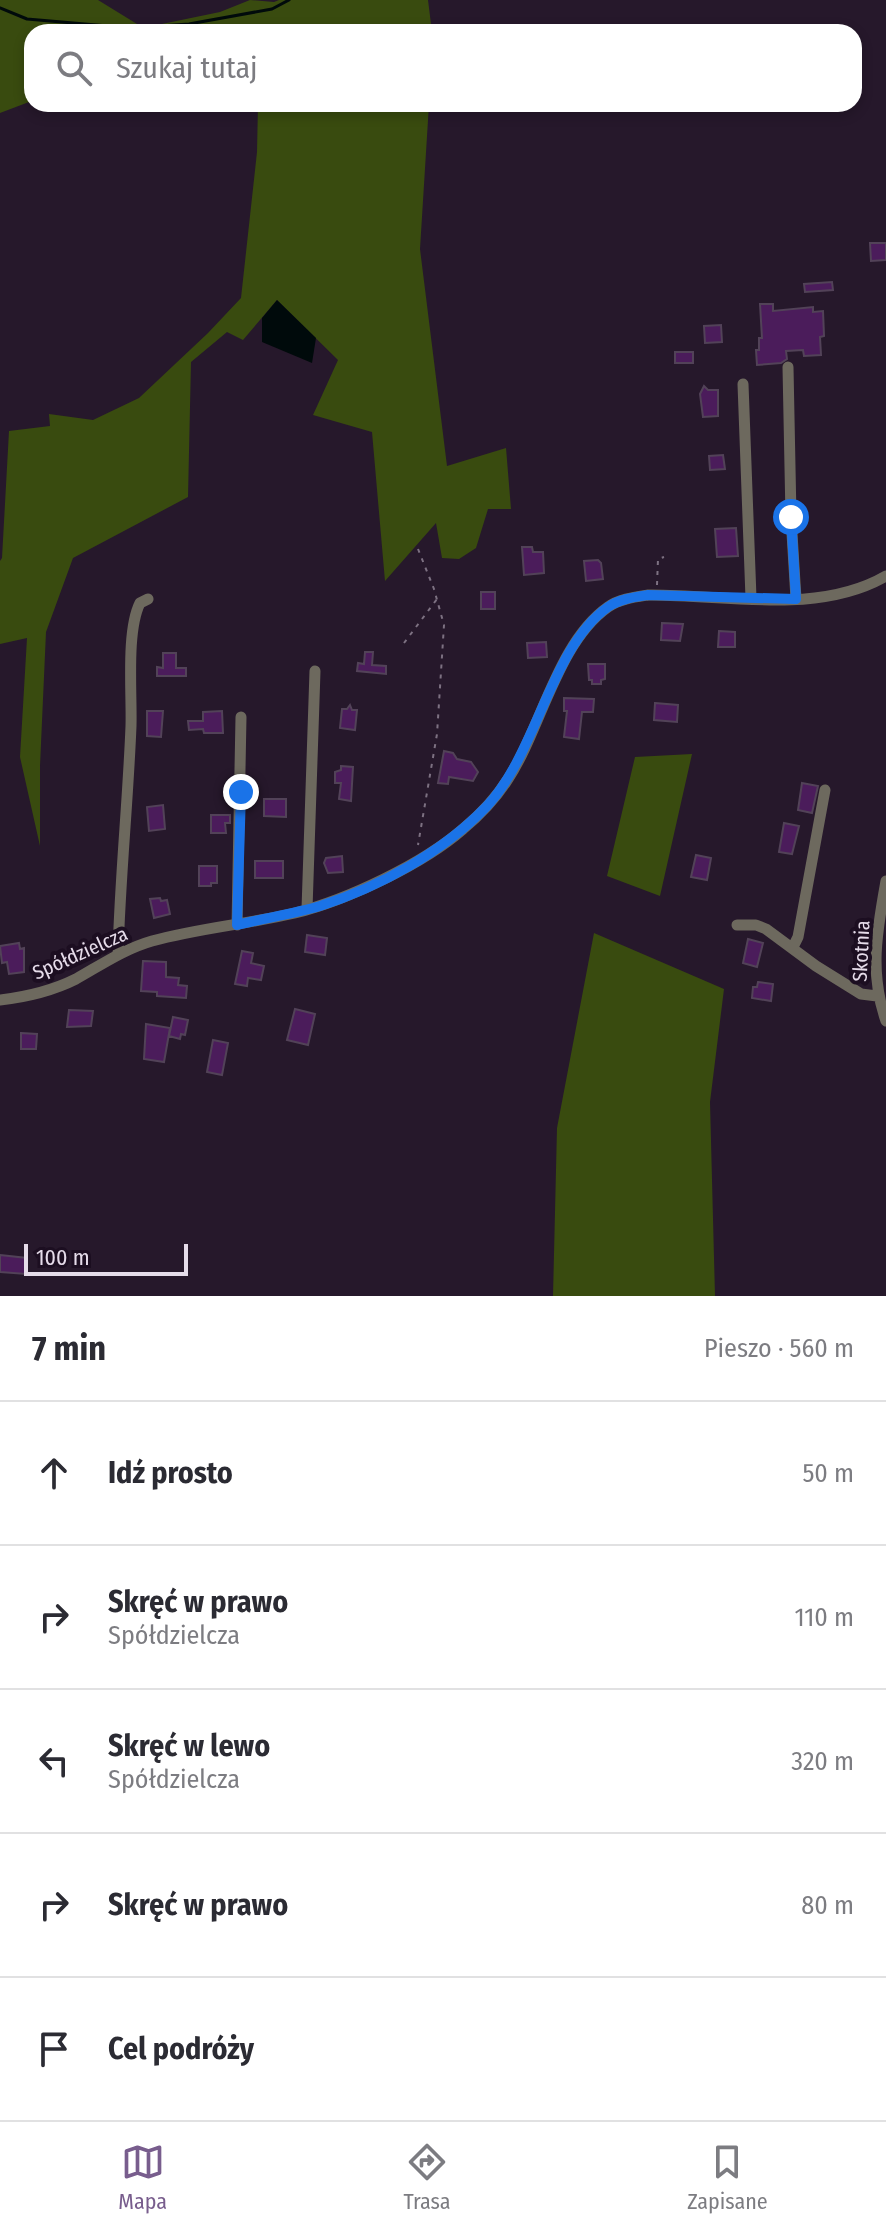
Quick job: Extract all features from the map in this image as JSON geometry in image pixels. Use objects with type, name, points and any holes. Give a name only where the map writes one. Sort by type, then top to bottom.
[{"type":"street","points":[[788,367],[796,599]]},
{"type":"street","points":[[743,384],[751,598]]},
{"type":"street","name":"Spółdzielcza","points":[[0,1000],[53,989],[118,954],[150,942],[307,909],[352,894],[461,831],[509,779],[561,670],[594,619],[610,605],[628,598],[657,595],[796,599],[838,596],[886,576]]},
{"type":"street","points":[[118,954],[131,728],[133,623],[140,603],[148,599]]},
{"type":"street","points":[[307,909],[315,671]]},
{"type":"street","points":[[237,925],[241,717]]},
{"type":"street","points":[[793,947],[798,937],[825,790]]},
{"type":"street","name":"Skotnia","points":[[886,881],[876,944],[877,996],[886,1021]]},
{"type":"street","points":[[737,925],[756,925],[766,929],[861,994],[877,996]]},
{"type":"path","points":[[418,549],[437,597],[444,625],[438,723],[420,828],[419,858]]},
{"type":"path","points":[[657,595],[658,559],[664,557]]},
{"type":"path","points":[[404,643],[437,597]]},
{"type":"green space","points":[[0,0],[98,0],[137,24],[24,24],[24,104],[0,113]]},
{"type":"green space","points":[[250,0],[428,0],[431,24],[162,24],[220,12]]},
{"type":"green space","points":[[258,112],[429,112],[420,249],[447,466],[506,448],[511,509],[488,509],[476,548],[459,559],[442,558],[436,523],[385,581],[372,432],[313,415],[338,360],[277,300],[243,340],[227,332],[191,362],[188,497],[73,558],[46,632],[40,846],[20,757],[27,638],[0,644],[0,561],[9,431],[50,426],[49,414],[93,420],[139,398],[241,298],[257,152]]},
{"type":"green space","points":[[692,754],[660,896],[607,876],[635,757]]},
{"type":"green space","points":[[594,933],[724,989],[710,1102],[715,1296],[553,1296],[557,1128]]},
{"type":"shaded area","points":[[277,300],[316,338],[312,363],[262,342],[262,318]]},
{"type":"building","points":[[870,243],[886,243],[886,260],[871,261]]},
{"type":"building","points":[[832,282],[833,290],[805,292],[804,284]]},
{"type":"building","points":[[760,304],[773,304],[773,311],[813,307],[813,312],[823,311],[821,355],[804,356],[803,350],[786,351],[787,359],[781,363],[757,365],[756,350],[759,350],[759,338],[762,338]]},
{"type":"building","points":[[721,325],[722,342],[705,343],[704,326]]},
{"type":"building","points":[[675,352],[693,352],[693,363],[675,363]]},
{"type":"building","points":[[704,386],[708,390],[718,390],[718,416],[703,417],[700,394]]},
{"type":"building","points":[[723,455],[725,469],[710,470],[709,456]]},
{"type":"building","points":[[736,528],[738,556],[717,557],[715,529]]},
{"type":"building","points":[[522,547],[543,552],[544,573],[524,575]]},
{"type":"building","points":[[598,560],[603,579],[586,581],[584,561]]},
{"type":"building","points":[[481,592],[495,592],[495,609],[481,609]]},
{"type":"building","points":[[662,623],[683,624],[680,641],[661,640]]},
{"type":"building","points":[[719,631],[735,632],[735,647],[718,647]]},
{"type":"building","points":[[546,642],[547,657],[528,658],[527,643]]},
{"type":"building","points":[[365,652],[373,652],[372,665],[386,666],[386,674],[357,671],[358,663],[364,664]]},
{"type":"building","points":[[163,653],[176,653],[176,668],[186,668],[186,676],[157,676],[157,667],[163,668]]},
{"type":"building","points":[[588,664],[605,664],[605,679],[601,680],[601,684],[592,684],[589,680]]},
{"type":"building","points":[[564,698],[594,699],[593,712],[582,712],[579,739],[564,737],[567,711],[564,711]]},
{"type":"building","points":[[655,703],[678,705],[677,722],[654,720]]},
{"type":"building","points":[[350,705],[352,710],[357,710],[355,730],[340,728],[342,709]]},
{"type":"building","points":[[147,711],[163,711],[161,737],[147,736]]},
{"type":"building","points":[[222,711],[223,733],[189,730],[188,721],[203,721],[203,712]]},
{"type":"building","points":[[444,751],[453,753],[457,759],[471,762],[478,772],[473,781],[449,777],[448,784],[438,783]]},
{"type":"building","points":[[341,766],[353,767],[351,801],[339,799],[341,783],[335,783],[335,772],[341,770]]},
{"type":"building","points":[[802,783],[818,786],[812,813],[798,810]]},
{"type":"building","points":[[264,799],[286,799],[286,817],[264,816]]},
{"type":"building","points":[[163,805],[165,829],[149,831],[147,807]]},
{"type":"building","points":[[211,815],[230,815],[230,823],[225,823],[226,833],[211,833]]},
{"type":"building","points":[[784,823],[799,826],[792,854],[779,852]]},
{"type":"building","points":[[696,855],[711,858],[707,880],[691,877]]},
{"type":"building","points":[[342,856],[343,872],[328,873],[324,863],[326,858]]},
{"type":"building","points":[[255,861],[283,861],[283,878],[255,878]]},
{"type":"building","points":[[199,866],[217,866],[217,883],[199,886]]},
{"type":"building","points":[[160,898],[161,901],[167,900],[170,914],[154,918],[150,899]]},
{"type":"building","points":[[307,935],[327,938],[325,955],[305,952]]},
{"type":"building","points":[[748,939],[763,943],[757,967],[743,963]]},
{"type":"building","points":[[19,943],[20,949],[24,948],[24,972],[9,974],[7,962],[2,963],[0,946]]},
{"type":"building","points":[[242,951],[253,953],[251,963],[264,966],[261,980],[248,978],[247,986],[235,984]]},
{"type":"building","points":[[143,961],[166,962],[166,977],[179,978],[178,985],[187,986],[186,998],[157,996],[157,992],[141,991]]},
{"type":"building","points":[[758,982],[773,984],[771,1001],[752,998],[753,987],[757,987]]},
{"type":"building","points":[[295,1009],[315,1014],[308,1045],[287,1040]]},
{"type":"building","points":[[69,1010],[93,1011],[91,1026],[67,1027]]},
{"type":"building","points":[[173,1017],[188,1020],[185,1035],[181,1034],[180,1039],[169,1036]]},
{"type":"building","points":[[146,1024],[170,1028],[164,1062],[144,1059]]},
{"type":"building","points":[[21,1033],[37,1034],[36,1049],[21,1049]]},
{"type":"building","points":[[213,1040],[228,1043],[222,1075],[207,1072]]},
{"type":"building","points":[[0,1255],[27,1258],[26,1274],[0,1272]]},
{"type":"waterway","points":[[189,24],[272,9],[289,0]]},
{"type":"waterway","points":[[0,8],[27,19],[85,24]]},
{"type":"route","points":[[241,792],[237,925],[321,905],[384,878],[461,831],[488,805],[509,779],[561,670],[582,634],[610,605],[648,595],[796,599],[791,517]]}]
